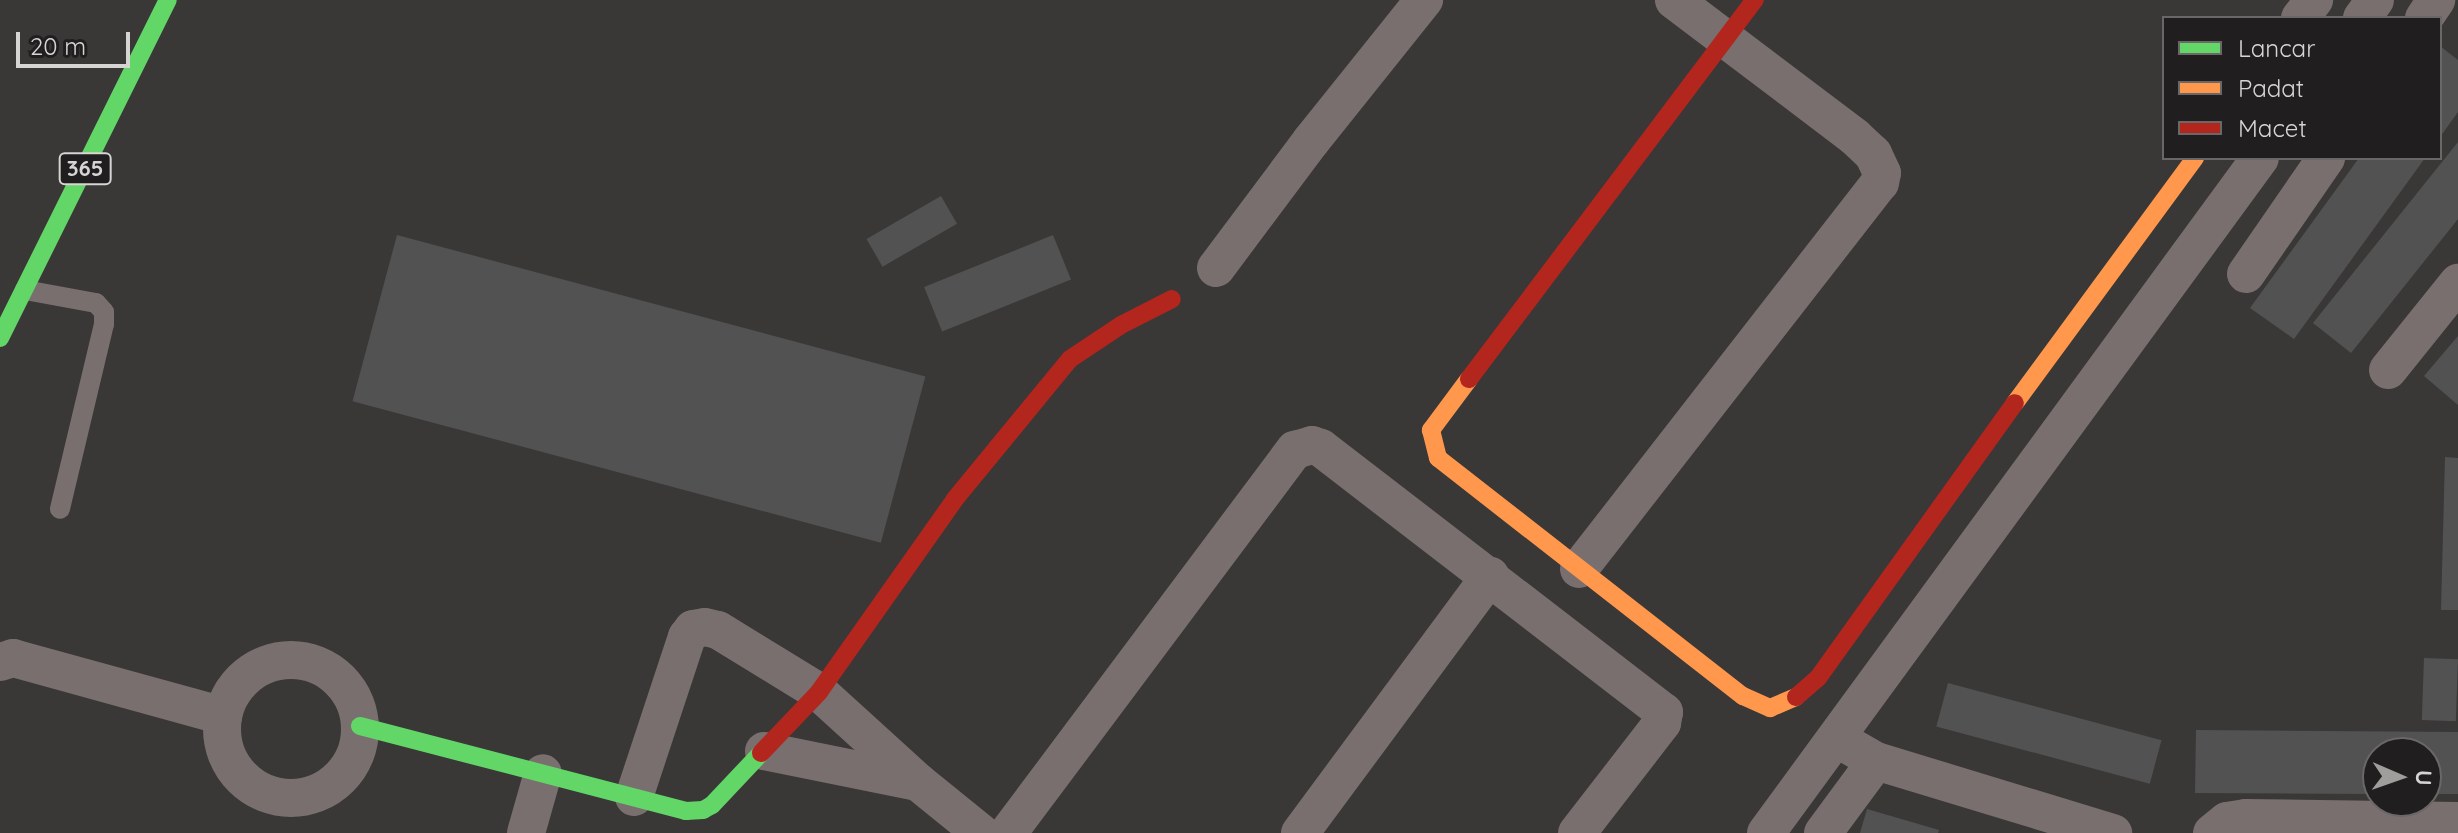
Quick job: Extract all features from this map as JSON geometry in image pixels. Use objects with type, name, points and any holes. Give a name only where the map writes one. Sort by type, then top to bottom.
[{"type":"street","name":"365","points":[[0,338],[168,0]]},
{"type":"street","points":[[1216,268],[1311,141],[1424,0]]},
{"type":"street","points":[[1579,569],[1880,183],[1882,173],[1879,162],[1855,137],[1674,0]]},
{"type":"street","points":[[1755,0],[1431,430],[1438,458],[1743,696],[1770,708],[1792,700],[1818,678],[2194,160]]},
{"type":"street","points":[[2302,16],[2314,0]]},
{"type":"street","points":[[1766,833],[2259,160]]},
{"type":"street","points":[[2246,274],[2325,160]]},
{"type":"street","points":[[2388,370],[2458,283]]},
{"type":"street","points":[[360,726],[686,811],[703,810],[712,805],[819,692],[955,499],[1070,359],[1121,325],[1172,299]]},
{"type":"street","points":[[1008,833],[1295,450],[1302,446],[1321,448],[1664,712],[1662,723],[1577,833]]},
{"type":"street","points":[[1300,833],[1490,576]]},
{"type":"street","points":[[634,797],[687,637],[693,629],[718,630],[819,692],[918,782],[981,833]]},
{"type":"street","points":[[4,652],[223,716]]},
{"type":"street","points":[[303,660],[318,665],[343,683],[357,710],[360,726],[355,756],[336,781],[309,796],[279,797],[250,785],[239,775],[224,747],[223,716],[227,702],[246,676],[273,662],[303,660]]},
{"type":"street","points":[[1836,738],[1876,761],[2113,833]]},
{"type":"street","points":[[764,751],[918,782]]},
{"type":"street","points":[[1823,833],[1876,761]]},
{"type":"street","points":[[526,833],[543,773]]},
{"type":"street","points":[[2212,833],[2227,821],[2246,818],[2458,821]]},
{"type":"lane","points":[[25,290],[96,303],[104,312],[104,324],[60,509]]},
{"type":"building","points":[[2442,48],[2458,60],[2458,112],[2442,134]]},
{"type":"building","points":[[2458,142],[2458,219],[2351,353],[2313,323]]},
{"type":"building","points":[[2358,160],[2424,160],[2294,339],[2250,308]]},
{"type":"building","points":[[941,196],[957,224],[883,267],[867,239]]},
{"type":"building","points":[[397,235],[925,377],[881,543],[352,401]]},
{"type":"building","points":[[1053,235],[1071,280],[942,332],[924,287]]},
{"type":"building","points":[[2458,336],[2458,405],[2424,376]]},
{"type":"building","points":[[2445,457],[2458,458],[2458,610],[2441,610]]},
{"type":"building","points":[[2424,658],[2458,659],[2456,721],[2422,720]]},
{"type":"building","points":[[1948,683],[2161,740],[2150,784],[1936,726]]},
{"type":"building","points":[[2196,730],[2458,732],[2458,794],[2442,794],[2442,737],[2362,737],[2362,794],[2195,793]]},
{"type":"building","points":[[1867,809],[1939,830],[1938,833],[1860,833]]},
{"type":"traffic: fast","points":[[0,338],[168,0]]},
{"type":"traffic: fast","points":[[360,726],[686,811],[703,810],[712,805],[761,753]]},
{"type":"traffic: slow","points":[[2015,403],[2194,160]]},
{"type":"traffic: slow","points":[[1469,379],[1431,430],[1438,458],[1743,696],[1770,708],[1796,697]]},
{"type":"traffic: jam","points":[[1469,379],[1755,0]]},
{"type":"traffic: jam","points":[[761,753],[819,692],[955,499],[1070,359],[1121,325],[1172,299]]},
{"type":"traffic: jam","points":[[1796,697],[1818,678],[2015,403]]}]
